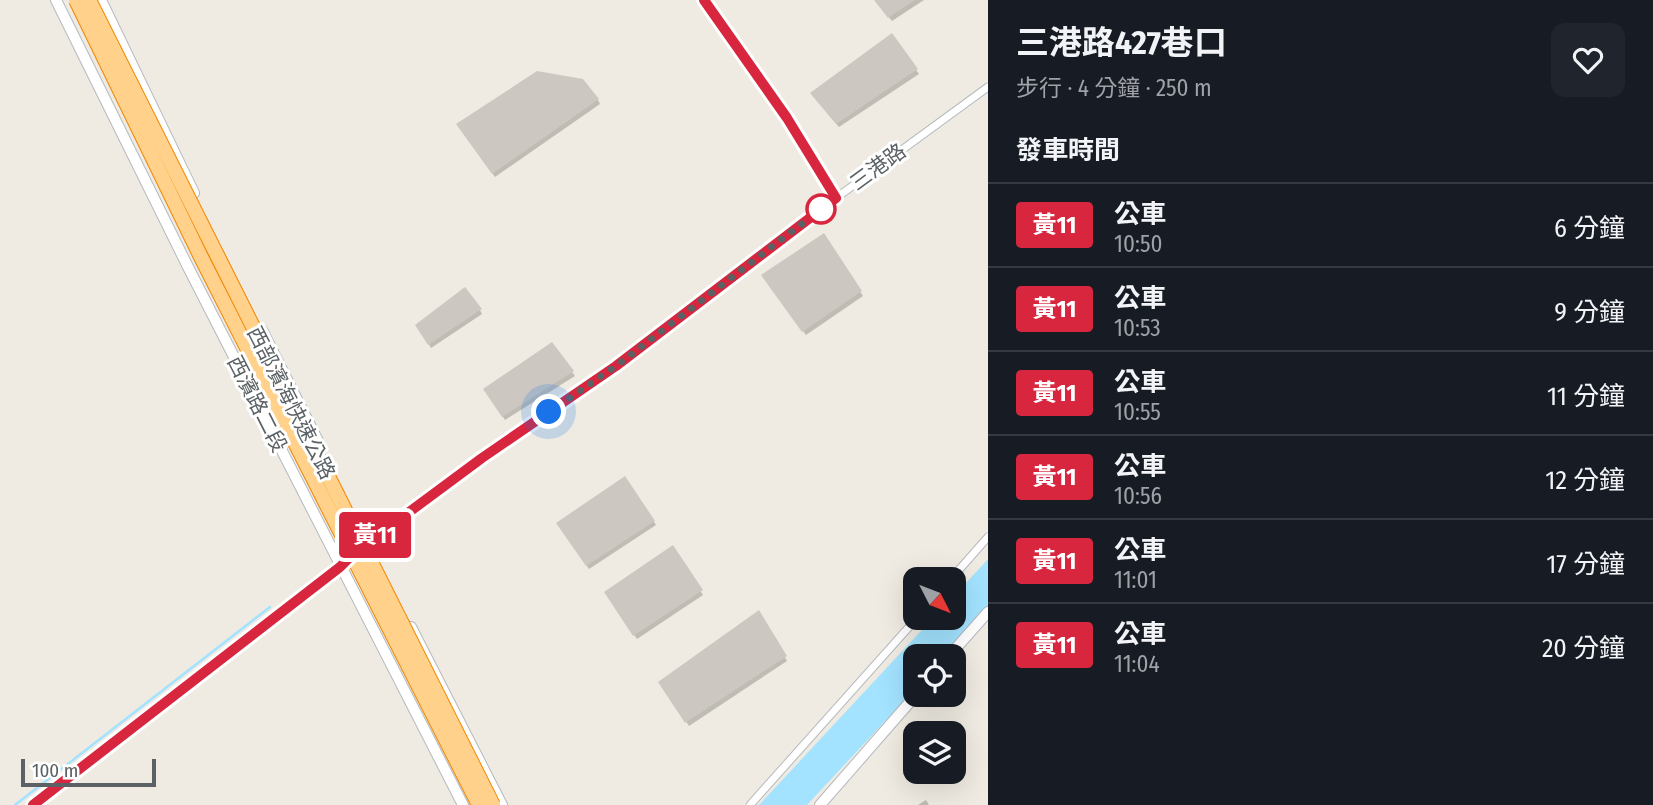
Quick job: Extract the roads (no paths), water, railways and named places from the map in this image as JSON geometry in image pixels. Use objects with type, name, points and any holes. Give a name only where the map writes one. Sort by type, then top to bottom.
[{"type":"highway","name":"西部濱海快速公路","points":[[76,0],[214,284],[479,805]]},
{"type":"highway","name":"西部濱海快速公路","points":[[89,0],[493,805]]},
{"type":"street","name":"西濱路二段","points":[[56,0],[187,265],[463,805]]},
{"type":"street","name":"西濱路二段","points":[[101,0],[366,541],[502,805]]},
{"type":"street","name":"三港路","points":[[33,805],[340,567],[366,541],[616,366],[836,198],[988,87]]},
{"type":"street","points":[[187,265],[220,246]]},
{"type":"street","points":[[962,567],[988,537]]},
{"type":"street","points":[[959,644],[988,611]]},
{"type":"street","points":[[750,805],[906,630]]},
{"type":"street","points":[[820,805],[906,707]]},
{"type":"water","points":[[988,559],[988,610],[956,644],[909,644],[922,630],[966,630],[966,583]]},
{"type":"water","points":[[903,650],[903,702],[807,805],[759,805]]},
{"type":"waterway","points":[[15,805],[270,607]]}]
